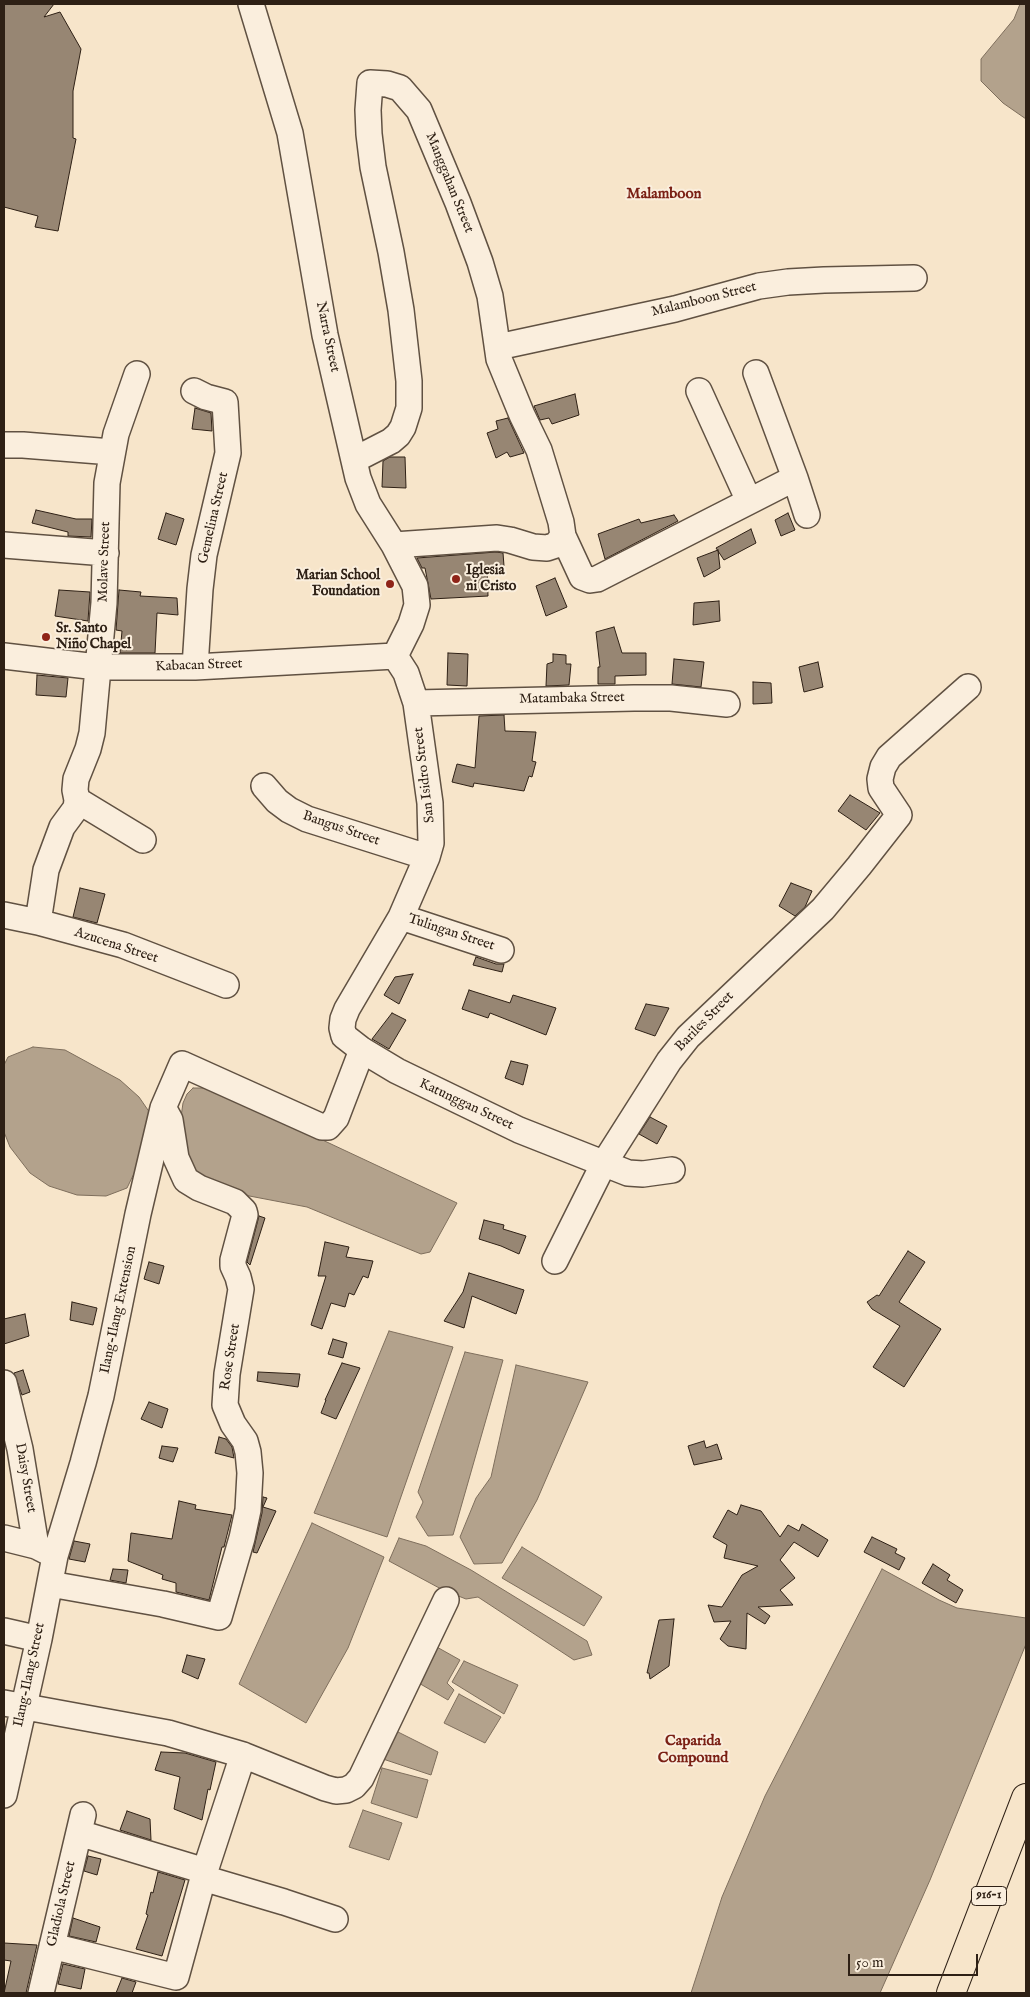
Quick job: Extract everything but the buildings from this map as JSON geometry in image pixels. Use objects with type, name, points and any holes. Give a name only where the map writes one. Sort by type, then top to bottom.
[{"type":"main road","name":"916-1","points":[[951,1993],[1026,1798]]},
{"type":"street","name":"Narra Street","points":[[251,4],[290,133],[325,335],[358,478],[368,504],[410,573],[417,596],[417,605],[411,624],[396,656]]},
{"type":"street","name":"Manggahan Street","points":[[354,460],[392,441],[404,427],[408,408],[409,381],[401,310],[371,151],[368,110],[370,83],[387,84],[400,88],[419,110],[437,149],[480,262],[490,296],[499,359],[539,450],[562,522],[563,536],[582,577],[590,580],[597,579],[750,502]]},
{"type":"street","name":"Malamboon Street","points":[[498,347],[675,309],[768,285],[824,280],[914,278]]},
{"type":"street","points":[[756,373],[807,515]]},
{"type":"street","name":"Molave Street","points":[[38,922],[49,862],[62,827],[76,808],[76,778],[88,750],[92,733],[104,603],[107,483],[112,452],[122,413],[137,374]]},
{"type":"street","name":"Gemelina Street","points":[[194,391],[225,402],[228,453],[204,554],[195,667]]},
{"type":"street","points":[[699,391],[750,502],[795,478]]},
{"type":"street","points":[[4,445],[23,444],[112,452]]},
{"type":"street","points":[[394,545],[497,538],[533,547],[547,548],[556,545],[563,536]]},
{"type":"street","points":[[4,545],[106,553]]},
{"type":"street","name":"Kabacan Street","points":[[4,656],[97,667],[195,667],[396,656]]},
{"type":"street","name":"San Isidro Street","points":[[342,1028],[342,1020],[347,1009],[401,917],[427,857],[431,834],[430,803],[416,703],[408,678],[396,656]]},
{"type":"street","name":"Bariles Street","points":[[555,1261],[603,1165],[669,1061],[688,1036],[823,909],[899,815],[881,788],[880,779],[883,767],[889,757],[968,687]]},
{"type":"street","name":"Matambaka Street","points":[[416,703],[671,698],[727,704]]},
{"type":"street","name":"Bangus Street","points":[[264,786],[277,801],[289,810],[307,819],[427,857]]},
{"type":"street","points":[[77,800],[143,840]]},
{"type":"street","name":"Azucena Street","points":[[4,915],[38,922],[123,945],[226,985]]},
{"type":"street","name":"Tulingan Street","points":[[401,917],[501,950]]},
{"type":"street","name":"Katunggan Street","points":[[342,1028],[344,1036],[349,1041],[397,1071],[430,1089],[519,1130],[603,1165],[628,1173],[643,1174],[672,1170]]},
{"type":"street","name":"Ilang-Ilang Extension","points":[[45,1551],[83,1463],[101,1396],[138,1214],[164,1108],[182,1064],[316,1126],[328,1127],[336,1118],[362,1050]]},
{"type":"street","name":"Rose Street","points":[[50,1584],[163,1604],[219,1617],[242,1538],[248,1510],[250,1473],[248,1452],[245,1441],[233,1424],[225,1405],[227,1374],[241,1289],[233,1266],[233,1260],[245,1215],[244,1211],[235,1202],[199,1188],[186,1180],[176,1158],[170,1120],[164,1108]]},
{"type":"street","name":"Daisy Street","points":[[4,1382],[45,1551]]},
{"type":"street","points":[[4,1538],[45,1551]]},
{"type":"street","name":"Ilang-Ilang Street","points":[[4,1795],[14,1705],[39,1638],[50,1584],[45,1551]]},
{"type":"street","points":[[14,1705],[168,1733],[243,1755],[336,1791],[346,1790],[354,1786],[368,1763],[446,1600]]},
{"type":"street","points":[[4,1631],[39,1638]]},
{"type":"street","points":[[52,1946],[176,1977],[204,1874],[243,1755]]},
{"type":"street","name":"Gladiola Street","points":[[40,1993],[81,1824],[204,1874]]},
{"type":"street","points":[[204,1874],[335,1919]]},
{"type":"shaded area","points":[[1020,4],[1026,4],[1026,119],[1003,103],[981,81],[981,59],[1014,19]]},
{"type":"shaded area","points":[[33,1047],[65,1050],[120,1080],[139,1097],[150,1113],[139,1163],[127,1188],[106,1196],[77,1195],[49,1186],[30,1173],[10,1147],[4,1132],[4,1065],[8,1057]]},
{"type":"shaded area","points":[[193,1088],[220,1092],[457,1203],[430,1252],[421,1254],[307,1207],[239,1194],[193,1172],[187,1155],[181,1117],[183,1103],[187,1094]]},
{"type":"shaded area","points":[[389,1331],[453,1347],[387,1537],[314,1513]]},
{"type":"shaded area","points":[[465,1352],[503,1360],[453,1535],[428,1536],[416,1517],[423,1502],[418,1492]]},
{"type":"shaded area","points":[[516,1365],[588,1382],[537,1500],[502,1563],[474,1564],[460,1537],[476,1498],[491,1477]]},
{"type":"shaded area","points":[[312,1523],[384,1557],[348,1648],[306,1723],[239,1684]]},
{"type":"shaded area","points":[[399,1538],[426,1546],[471,1570],[587,1641],[592,1655],[574,1660],[478,1597],[466,1599],[443,1590],[389,1561]]},
{"type":"shaded area","points":[[522,1547],[602,1597],[584,1626],[502,1578]]},
{"type":"shaded area","points":[[882,1569],[957,1608],[1026,1618],[1026,1644],[930,1880],[880,1993],[691,1993],[722,1897],[765,1796]]},
{"type":"shaded area","points":[[435,1646],[460,1660],[447,1683],[454,1690],[448,1700],[417,1682]]},
{"type":"shaded area","points":[[464,1661],[518,1685],[504,1714],[452,1682]]},
{"type":"shaded area","points":[[459,1694],[501,1717],[485,1743],[444,1723]]},
{"type":"shaded area","points":[[394,1730],[438,1752],[431,1775],[383,1759]]},
{"type":"shaded area","points":[[382,1768],[428,1780],[417,1818],[371,1803]]},
{"type":"shaded area","points":[[363,1810],[402,1823],[389,1860],[349,1847]]},
{"type":"place","name":"Iglesia ni Cristo","points":[[456,579]]},
{"type":"place","name":"Marian School Foundation","points":[[390,584]]},
{"type":"place","name":"Sr. Santo Niño Chapel","points":[[46,637]]},
{"type":"district","name":"Malamboon","points":[[664,195]]},
{"type":"district","name":"Caparida Compound","points":[[693,1750]]}]
